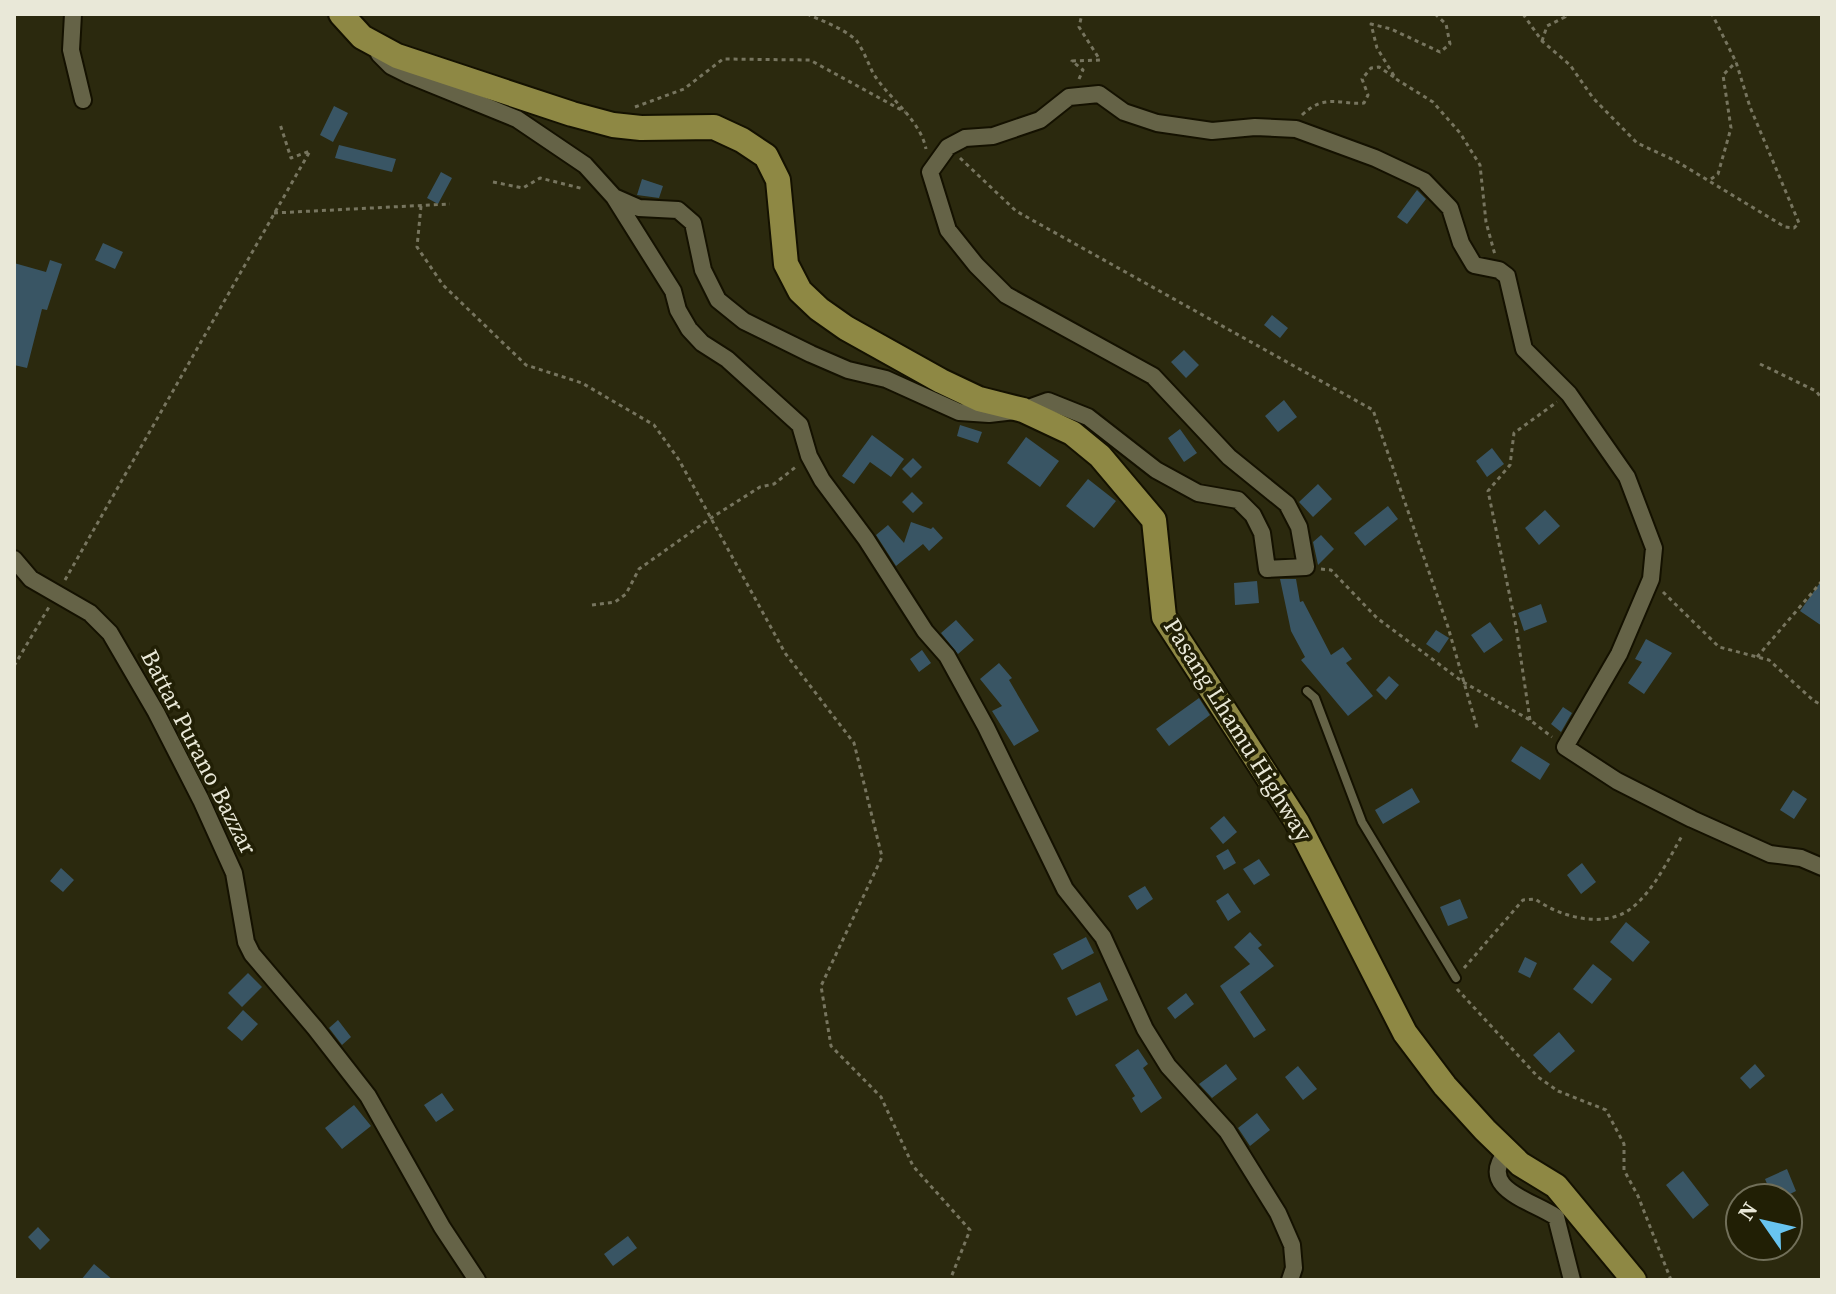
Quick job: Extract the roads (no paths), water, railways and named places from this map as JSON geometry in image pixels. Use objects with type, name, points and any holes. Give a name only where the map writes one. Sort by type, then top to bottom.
[{"type":"main road","name":"Pasang Lhamu Highway","points":[[341,14],[362,37],[397,56],[572,114],[613,125],[641,128],[714,127],[742,140],[766,156],[778,180],[786,264],[800,291],[819,309],[846,328],[941,381],[979,399],[1023,410],[1072,433],[1100,456],[1154,520],[1164,617],[1297,822],[1405,1033],[1445,1086],[1507,1151],[1520,1164],[1556,1186],[1634,1280]]},
{"type":"street","points":[[73,14],[71,50],[83,100]]},
{"type":"street","points":[[362,37],[391,66],[517,119],[585,165],[614,197],[673,291],[678,310],[689,329],[800,425],[809,456],[925,631],[947,656],[986,727],[1065,889],[1103,937],[1145,1029],[1168,1066],[1227,1131],[1278,1213],[1292,1245],[1294,1268],[1290,1280]]},
{"type":"street","points":[[614,197],[639,208],[678,210],[693,223],[703,270],[718,300],[744,321],[836,365],[886,379],[959,412],[989,414],[1023,410],[1048,401],[1088,417],[1156,470],[1184,486],[1198,493],[1238,500],[1253,515],[1262,533],[1267,569],[1306,567],[1299,527],[1287,504],[1229,457],[1153,376],[1006,295],[976,265],[948,230],[930,172],[948,147],[965,138],[993,136],[1040,120],[1069,97],[1099,94],[1124,112],[1171,125],[1212,131],[1255,127],[1296,129],[1375,158],[1424,181],[1450,208],[1461,243],[1474,265],[1499,270],[1507,276],[1524,349],[1569,394],[1627,477],[1654,548],[1651,579],[1619,654],[1565,747],[1617,781],[1692,819],[1770,854],[1801,858],[1822,867]]},
{"type":"street","name":"Battar Purano Bazzar","points":[[14,559],[31,579],[90,613],[110,633],[156,712],[234,873],[246,942],[252,954],[368,1096],[442,1227],[477,1280]]},
{"type":"street","points":[[1507,1151],[1497,1167],[1497,1178],[1506,1190],[1556,1217],[1572,1280]]},
{"type":"lane","points":[[1307,691],[1315,698],[1362,822],[1456,978]]}]
